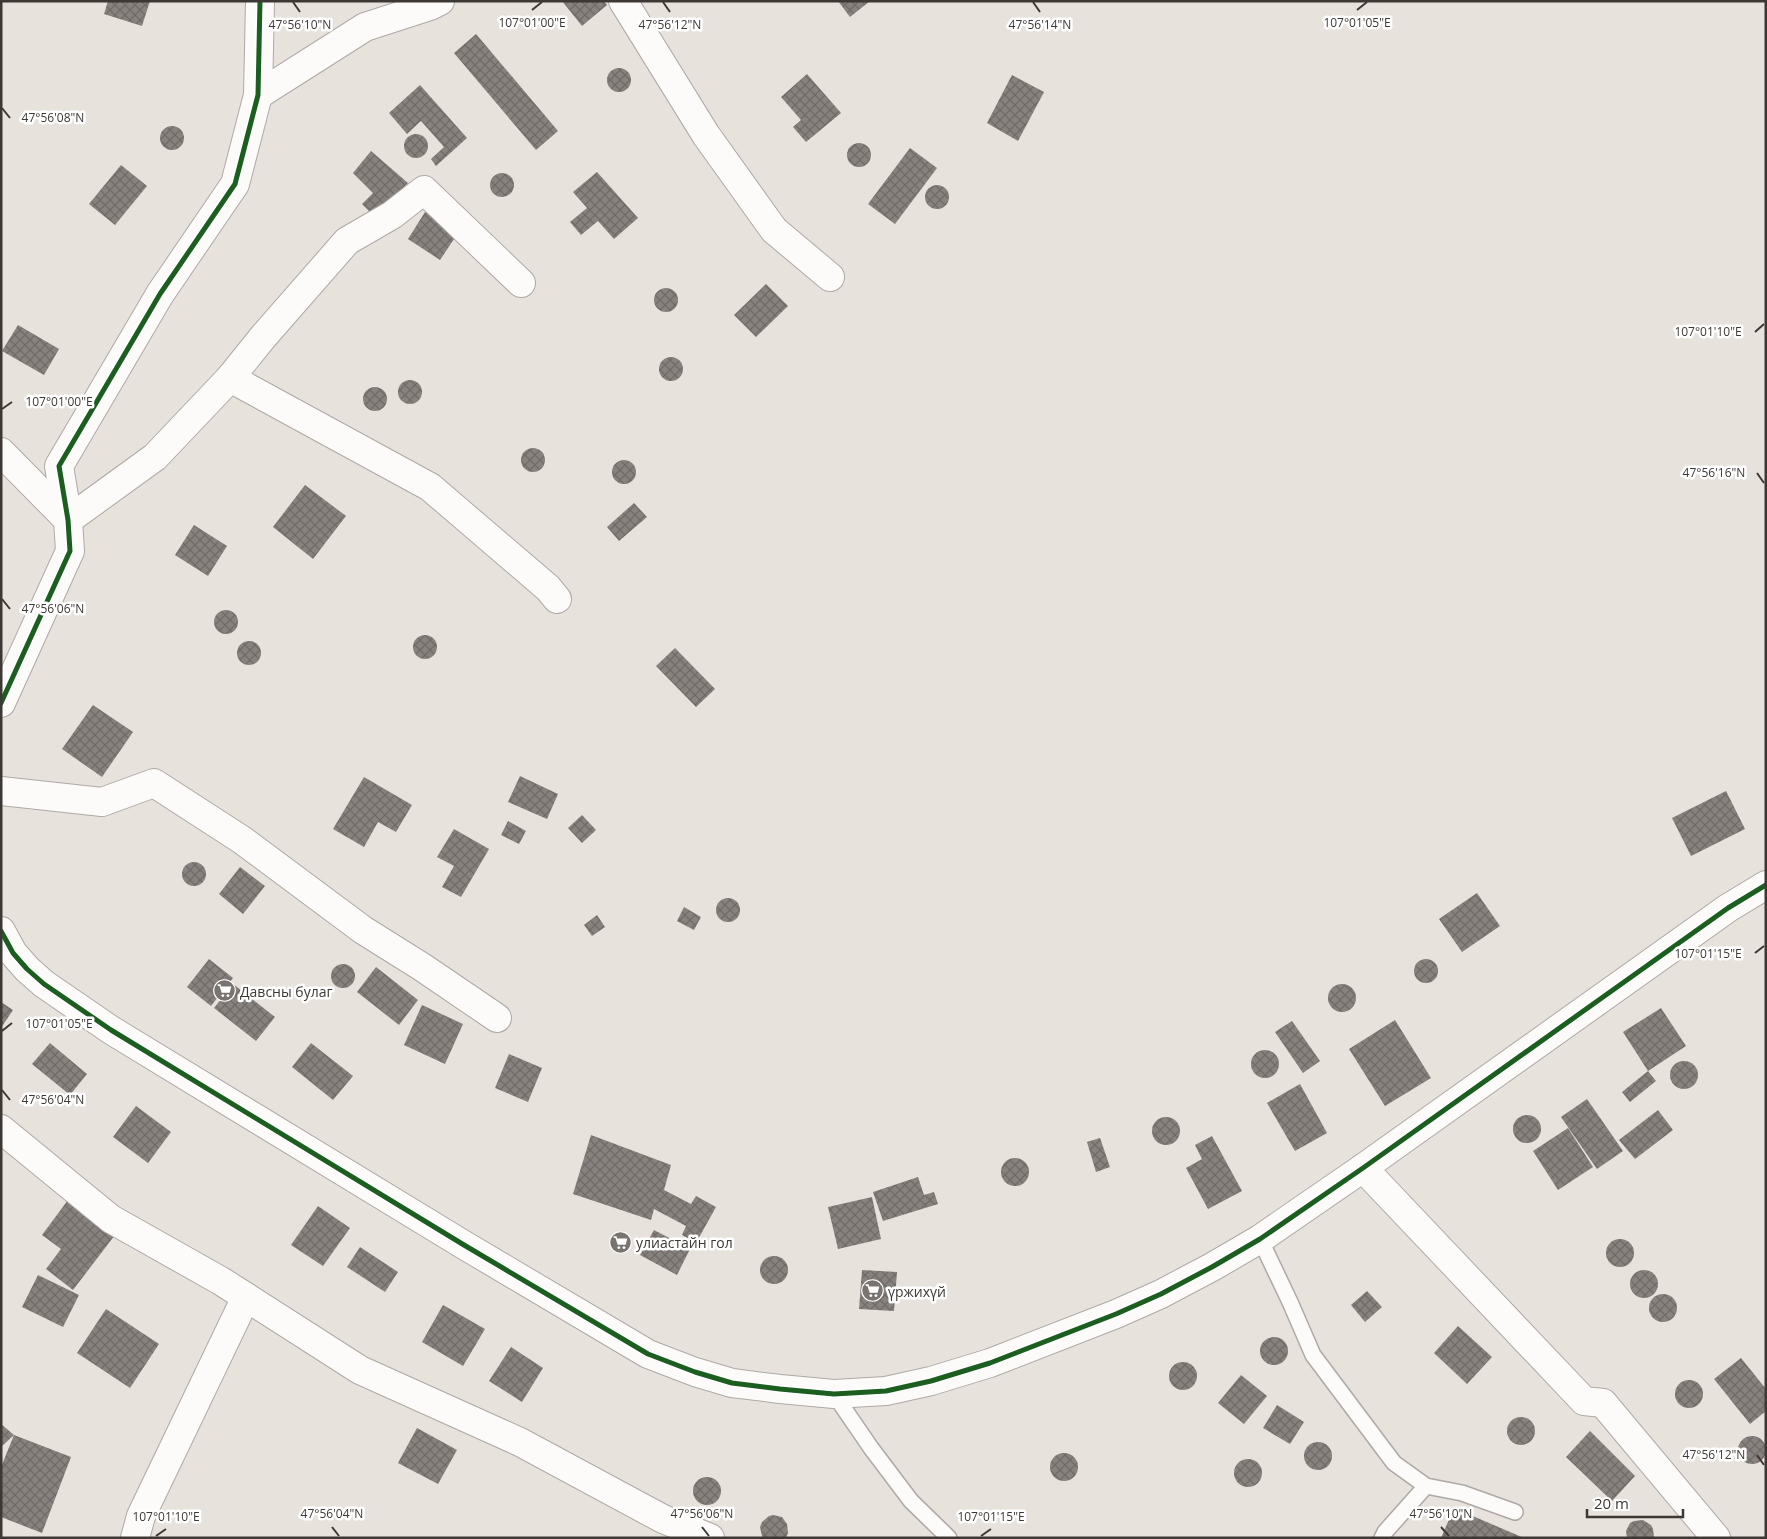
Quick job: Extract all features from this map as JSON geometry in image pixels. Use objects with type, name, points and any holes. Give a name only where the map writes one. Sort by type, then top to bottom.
[{"type":"street","points":[[1,703],[70,551],[68,520],[59,466],[160,294],[235,184],[258,95],[260,1]]},
{"type":"street","points":[[258,95],[365,27],[440,1]]},
{"type":"street","points":[[623,1],[706,134],[774,230],[830,278]]},
{"type":"street","points":[[68,520],[155,458],[230,378],[263,337],[347,241],[392,215],[424,190],[521,283]]},
{"type":"street","points":[[230,378],[430,487],[548,588],[557,599]]},
{"type":"street","points":[[1,452],[68,520]]},
{"type":"street","points":[[1,791],[102,802],[154,783],[242,840],[363,930],[497,1018]]},
{"type":"street","points":[[1,931],[13,952],[27,969],[44,984],[111,1030],[464,1245],[648,1354],[695,1372],[732,1383],[834,1394],[886,1391],[931,1381],[990,1363],[1116,1314],[1212,1268],[1260,1239],[1363,1168],[1728,908],[1766,884]]},
{"type":"street","points":[[1,1129],[111,1219],[221,1281],[360,1370],[520,1442],[663,1519],[710,1538]]},
{"type":"street","points":[[1363,1168],[1584,1401],[1603,1404],[1716,1538]]},
{"type":"street","points":[[135,1538],[141,1516],[246,1297]]},
{"type":"lane","points":[[1260,1239],[1313,1355],[1394,1463],[1426,1486],[1462,1493],[1515,1512]]},
{"type":"lane","points":[[834,1394],[871,1448],[911,1501],[949,1538]]},
{"type":"lane","points":[[1382,1538],[1385,1532],[1426,1486]]},
{"type":"building","points":[[108,1],[150,1],[142,26],[104,14]]},
{"type":"building","points":[[562,1],[604,1],[607,5],[582,26]]},
{"type":"building","points":[[838,1],[870,1],[850,17]]},
{"type":"building","points":[[476,34],[558,131],[536,150],[454,53]]},
{"type":"building","points":[[619,68],[628,71],[631,80],[628,89],[619,92],[610,89],[607,80],[610,71]]},
{"type":"building","points":[[807,74],[841,113],[806,142],[793,127],[801,120],[781,97]]},
{"type":"building","points":[[1012,75],[1044,92],[1018,141],[987,123]]},
{"type":"building","points":[[420,85],[467,138],[436,166],[431,159],[444,147],[421,121],[407,134],[389,113]]},
{"type":"building","points":[[172,126],[181,129],[184,138],[181,147],[172,150],[163,147],[160,138],[163,129]]},
{"type":"building","points":[[416,134],[425,137],[428,146],[425,155],[416,158],[407,155],[404,146],[407,137]]},
{"type":"building","points":[[859,143],[868,146],[871,155],[868,164],[859,167],[850,164],[847,155],[850,146]]},
{"type":"building","points":[[910,148],[937,168],[895,224],[868,204]]},
{"type":"building","points":[[371,151],[408,183],[374,216],[362,204],[373,193],[353,173]]},
{"type":"building","points":[[121,165],[147,186],[115,225],[89,204]]},
{"type":"building","points":[[597,172],[638,218],[614,239],[598,221],[581,235],[570,222],[587,208],[573,192]]},
{"type":"building","points":[[502,173],[511,176],[514,185],[511,194],[502,197],[493,194],[490,185],[493,176]]},
{"type":"building","points":[[937,185],[946,188],[949,197],[946,206],[937,209],[928,206],[925,197],[928,188]]},
{"type":"building","points":[[425,212],[458,233],[440,260],[408,239]]},
{"type":"building","points":[[766,284],[788,306],[756,337],[734,315]]},
{"type":"building","points":[[666,288],[675,291],[678,300],[675,309],[666,312],[657,309],[654,300],[657,291]]},
{"type":"building","points":[[18,325],[59,349],[44,375],[2,351]]},
{"type":"building","points":[[671,357],[680,360],[683,369],[680,378],[671,381],[662,378],[659,369],[662,360]]},
{"type":"building","points":[[410,380],[419,383],[422,392],[419,401],[410,404],[401,401],[398,392],[401,383]]},
{"type":"building","points":[[375,387],[384,390],[387,399],[384,408],[375,411],[366,408],[363,399],[366,390]]},
{"type":"building","points":[[533,448],[542,451],[545,460],[542,469],[533,472],[524,469],[521,460],[524,451]]},
{"type":"building","points":[[624,460],[629,461],[635,467],[635,477],[629,483],[624,484],[619,483],[613,477],[612,472],[613,467],[619,461]]},
{"type":"building","points":[[305,485],[346,516],[313,559],[273,527]]},
{"type":"building","points":[[634,503],[647,517],[619,541],[607,527]]},
{"type":"building","points":[[194,525],[227,546],[208,576],[175,555]]},
{"type":"building","points":[[226,610],[235,613],[238,622],[235,631],[226,634],[217,631],[214,622],[217,613]]},
{"type":"building","points":[[425,635],[430,636],[436,642],[436,652],[430,658],[425,659],[420,658],[414,652],[413,647],[414,642],[420,636]]},
{"type":"building","points":[[249,641],[258,644],[261,653],[258,662],[249,665],[240,662],[237,653],[240,644]]},
{"type":"building","points":[[675,648],[715,689],[696,707],[656,666]]},
{"type":"building","points":[[93,705],[133,732],[102,777],[62,749]]},
{"type":"building","points":[[520,776],[558,794],[547,819],[508,802]]},
{"type":"building","points":[[364,777],[412,805],[396,832],[378,822],[364,847],[333,829]]},
{"type":"building","points":[[1726,791],[1745,829],[1691,856],[1672,818]]},
{"type":"building","points":[[582,815],[596,830],[582,843],[568,828]]},
{"type":"building","points":[[508,821],[526,831],[519,844],[501,835]]},
{"type":"building","points":[[454,829],[489,849],[461,897],[442,887],[454,866],[437,857]]},
{"type":"building","points":[[194,862],[203,865],[206,874],[203,883],[194,886],[185,883],[182,874],[185,865]]},
{"type":"building","points":[[240,867],[265,886],[243,914],[219,894]]},
{"type":"building","points":[[1477,893],[1500,926],[1462,952],[1439,919]]},
{"type":"building","points":[[728,898],[737,901],[740,910],[737,919],[728,922],[719,919],[716,910],[719,901]]},
{"type":"building","points":[[684,907],[701,917],[694,930],[677,921]]},
{"type":"building","points":[[597,915],[605,927],[592,936],[584,925]]},
{"type":"building","points":[[209,959],[233,978],[211,1006],[187,987]]},
{"type":"building","points":[[1426,959],[1435,962],[1438,971],[1435,980],[1426,983],[1417,980],[1414,971],[1417,962]]},
{"type":"building","points":[[343,964],[352,967],[355,976],[352,985],[343,988],[334,985],[331,976],[334,967]]},
{"type":"building","points":[[376,967],[418,1000],[399,1025],[357,992]]},
{"type":"building","points":[[233,984],[275,1017],[256,1041],[214,1008]]},
{"type":"building","points":[[1342,984],[1352,988],[1356,998],[1352,1008],[1342,1012],[1332,1008],[1328,998],[1332,988]]},
{"type":"building","points":[[1,1002],[13,1010],[1,1028]]},
{"type":"building","points":[[422,1005],[463,1024],[445,1064],[404,1045]]},
{"type":"building","points":[[1661,1008],[1686,1046],[1648,1071],[1623,1032]]},
{"type":"building","points":[[1395,1020],[1431,1078],[1385,1106],[1349,1049]]},
{"type":"building","points":[[1292,1021],[1320,1061],[1303,1073],[1275,1032]]},
{"type":"building","points":[[50,1043],[87,1074],[70,1095],[32,1064]]},
{"type":"building","points":[[311,1043],[353,1076],[333,1100],[292,1067]]},
{"type":"building","points":[[1265,1050],[1275,1054],[1279,1064],[1275,1074],[1265,1078],[1255,1074],[1251,1064],[1255,1054]]},
{"type":"building","points":[[509,1054],[542,1068],[528,1102],[495,1088]]},
{"type":"building","points":[[1684,1061],[1694,1065],[1698,1075],[1694,1085],[1684,1089],[1674,1085],[1670,1075],[1674,1065]]},
{"type":"building","points":[[1648,1071],[1656,1081],[1630,1102],[1622,1092]]},
{"type":"building","points":[[1300,1084],[1327,1133],[1295,1151],[1267,1103]]},
{"type":"building","points":[[1587,1099],[1623,1151],[1597,1169],[1561,1117]]},
{"type":"building","points":[[136,1106],[171,1132],[148,1163],[113,1137]]},
{"type":"building","points":[[1658,1110],[1673,1130],[1635,1159],[1619,1140]]},
{"type":"building","points":[[1527,1115],[1537,1119],[1541,1129],[1537,1139],[1527,1143],[1517,1139],[1513,1129],[1517,1119]]},
{"type":"building","points":[[1166,1117],[1176,1121],[1180,1131],[1176,1141],[1166,1145],[1156,1141],[1152,1131],[1156,1121]]},
{"type":"building","points":[[1568,1128],[1593,1167],[1558,1190],[1533,1151]]},
{"type":"building","points":[[591,1135],[671,1165],[664,1190],[691,1204],[696,1196],[716,1207],[696,1243],[682,1235],[686,1226],[654,1209],[651,1220],[573,1194]]},
{"type":"building","points":[[1212,1136],[1242,1191],[1208,1209],[1186,1168],[1202,1159],[1195,1145]]},
{"type":"building","points":[[1100,1138],[1110,1167],[1096,1172],[1087,1142]]},
{"type":"building","points":[[1015,1158],[1025,1162],[1029,1172],[1025,1182],[1015,1186],[1005,1182],[1001,1172],[1005,1162]]},
{"type":"building","points":[[918,1177],[924,1195],[934,1192],[938,1204],[883,1221],[873,1192]]},
{"type":"building","points":[[872,1197],[881,1239],[838,1249],[828,1207]]},
{"type":"building","points":[[68,1200],[115,1235],[73,1290],[46,1269],[61,1249],[42,1235]]},
{"type":"building","points":[[318,1206],[350,1228],[323,1266],[291,1245]]},
{"type":"building","points":[[654,1230],[690,1249],[677,1275],[640,1255]]},
{"type":"building","points":[[1620,1239],[1630,1243],[1634,1253],[1630,1263],[1620,1267],[1610,1263],[1606,1253],[1610,1243]]},
{"type":"building","points":[[360,1247],[398,1272],[385,1292],[347,1267]]},
{"type":"building","points":[[774,1256],[784,1260],[788,1270],[784,1280],[774,1284],[764,1280],[760,1270],[764,1260]]},
{"type":"building","points":[[862,1270],[897,1272],[894,1311],[859,1309]]},
{"type":"building","points":[[1644,1270],[1654,1274],[1658,1284],[1654,1294],[1644,1298],[1634,1294],[1630,1284],[1634,1274]]},
{"type":"building","points":[[38,1275],[79,1295],[63,1327],[22,1307]]},
{"type":"building","points":[[1367,1291],[1382,1307],[1365,1322],[1351,1305]]},
{"type":"building","points":[[1663,1294],[1673,1298],[1677,1308],[1673,1318],[1663,1322],[1653,1318],[1649,1308],[1653,1298]]},
{"type":"building","points":[[443,1305],[485,1329],[463,1366],[422,1342]]},
{"type":"building","points":[[106,1309],[159,1344],[130,1388],[77,1353]]},
{"type":"building","points":[[1458,1326],[1492,1357],[1467,1384],[1434,1353]]},
{"type":"building","points":[[1274,1337],[1284,1341],[1288,1351],[1284,1361],[1274,1365],[1264,1361],[1260,1351],[1264,1341]]},
{"type":"building","points":[[511,1347],[543,1368],[522,1402],[489,1381]]},
{"type":"building","points":[[1741,1358],[1766,1389],[1766,1411],[1750,1424],[1714,1379]]},
{"type":"building","points":[[1183,1362],[1193,1366],[1197,1376],[1193,1386],[1183,1390],[1173,1386],[1169,1376],[1173,1366]]},
{"type":"building","points":[[1241,1375],[1267,1396],[1244,1424],[1218,1403]]},
{"type":"building","points":[[1689,1380],[1699,1384],[1703,1394],[1699,1404],[1689,1408],[1679,1404],[1675,1394],[1679,1384]]},
{"type":"building","points":[[1277,1405],[1304,1422],[1290,1444],[1263,1428]]},
{"type":"building","points":[[1521,1417],[1531,1421],[1535,1431],[1531,1441],[1521,1445],[1511,1441],[1507,1431],[1511,1421]]},
{"type":"building","points":[[1,1424],[14,1435],[1,1447]]},
{"type":"building","points":[[417,1428],[457,1450],[438,1484],[398,1463]]},
{"type":"building","points":[[1590,1431],[1635,1476],[1612,1501],[1566,1457]]},
{"type":"building","points":[[14,1435],[71,1457],[42,1533],[1,1517],[1,1467]]},
{"type":"building","points":[[1752,1436],[1762,1440],[1766,1450],[1762,1460],[1752,1464],[1742,1460],[1738,1450],[1742,1440]]},
{"type":"building","points":[[1318,1442],[1328,1446],[1332,1456],[1328,1466],[1318,1470],[1308,1466],[1304,1456],[1308,1446]]},
{"type":"building","points":[[1064,1453],[1074,1457],[1078,1467],[1074,1477],[1064,1481],[1054,1477],[1050,1467],[1054,1457]]},
{"type":"building","points":[[1248,1459],[1258,1463],[1262,1473],[1258,1483],[1248,1487],[1238,1483],[1234,1473],[1238,1463]]},
{"type":"building","points":[[707,1477],[717,1481],[721,1491],[717,1501],[707,1505],[697,1501],[693,1491],[697,1481]]},
{"type":"building","points":[[1454,1508],[1524,1538],[1441,1538]]},
{"type":"building","points":[[773,1515],[782,1517],[787,1524],[788,1533],[786,1538],[763,1538],[760,1527],[762,1522]]},
{"type":"building","points":[[1643,1520],[1651,1525],[1654,1538],[1627,1538],[1626,1531],[1630,1523]]},
{"type":"cycle path","points":[[1,703],[70,551],[68,520],[59,466],[160,294],[235,184],[258,95],[260,1]]},
{"type":"cycle path","points":[[1,931],[13,953],[27,969],[44,984],[111,1030],[464,1245],[648,1354],[695,1372],[732,1383],[834,1394],[886,1391],[931,1381],[990,1363],[1116,1314],[1161,1294],[1212,1267],[1260,1239],[1363,1168],[1728,908],[1766,885]]},
{"type":"place","name":"Давсны булаг","points":[[224,991]]},
{"type":"place","name":"улиастайн гол","points":[[620,1242]]},
{"type":"place","name":"үржихүй","points":[[872,1291]]}]
